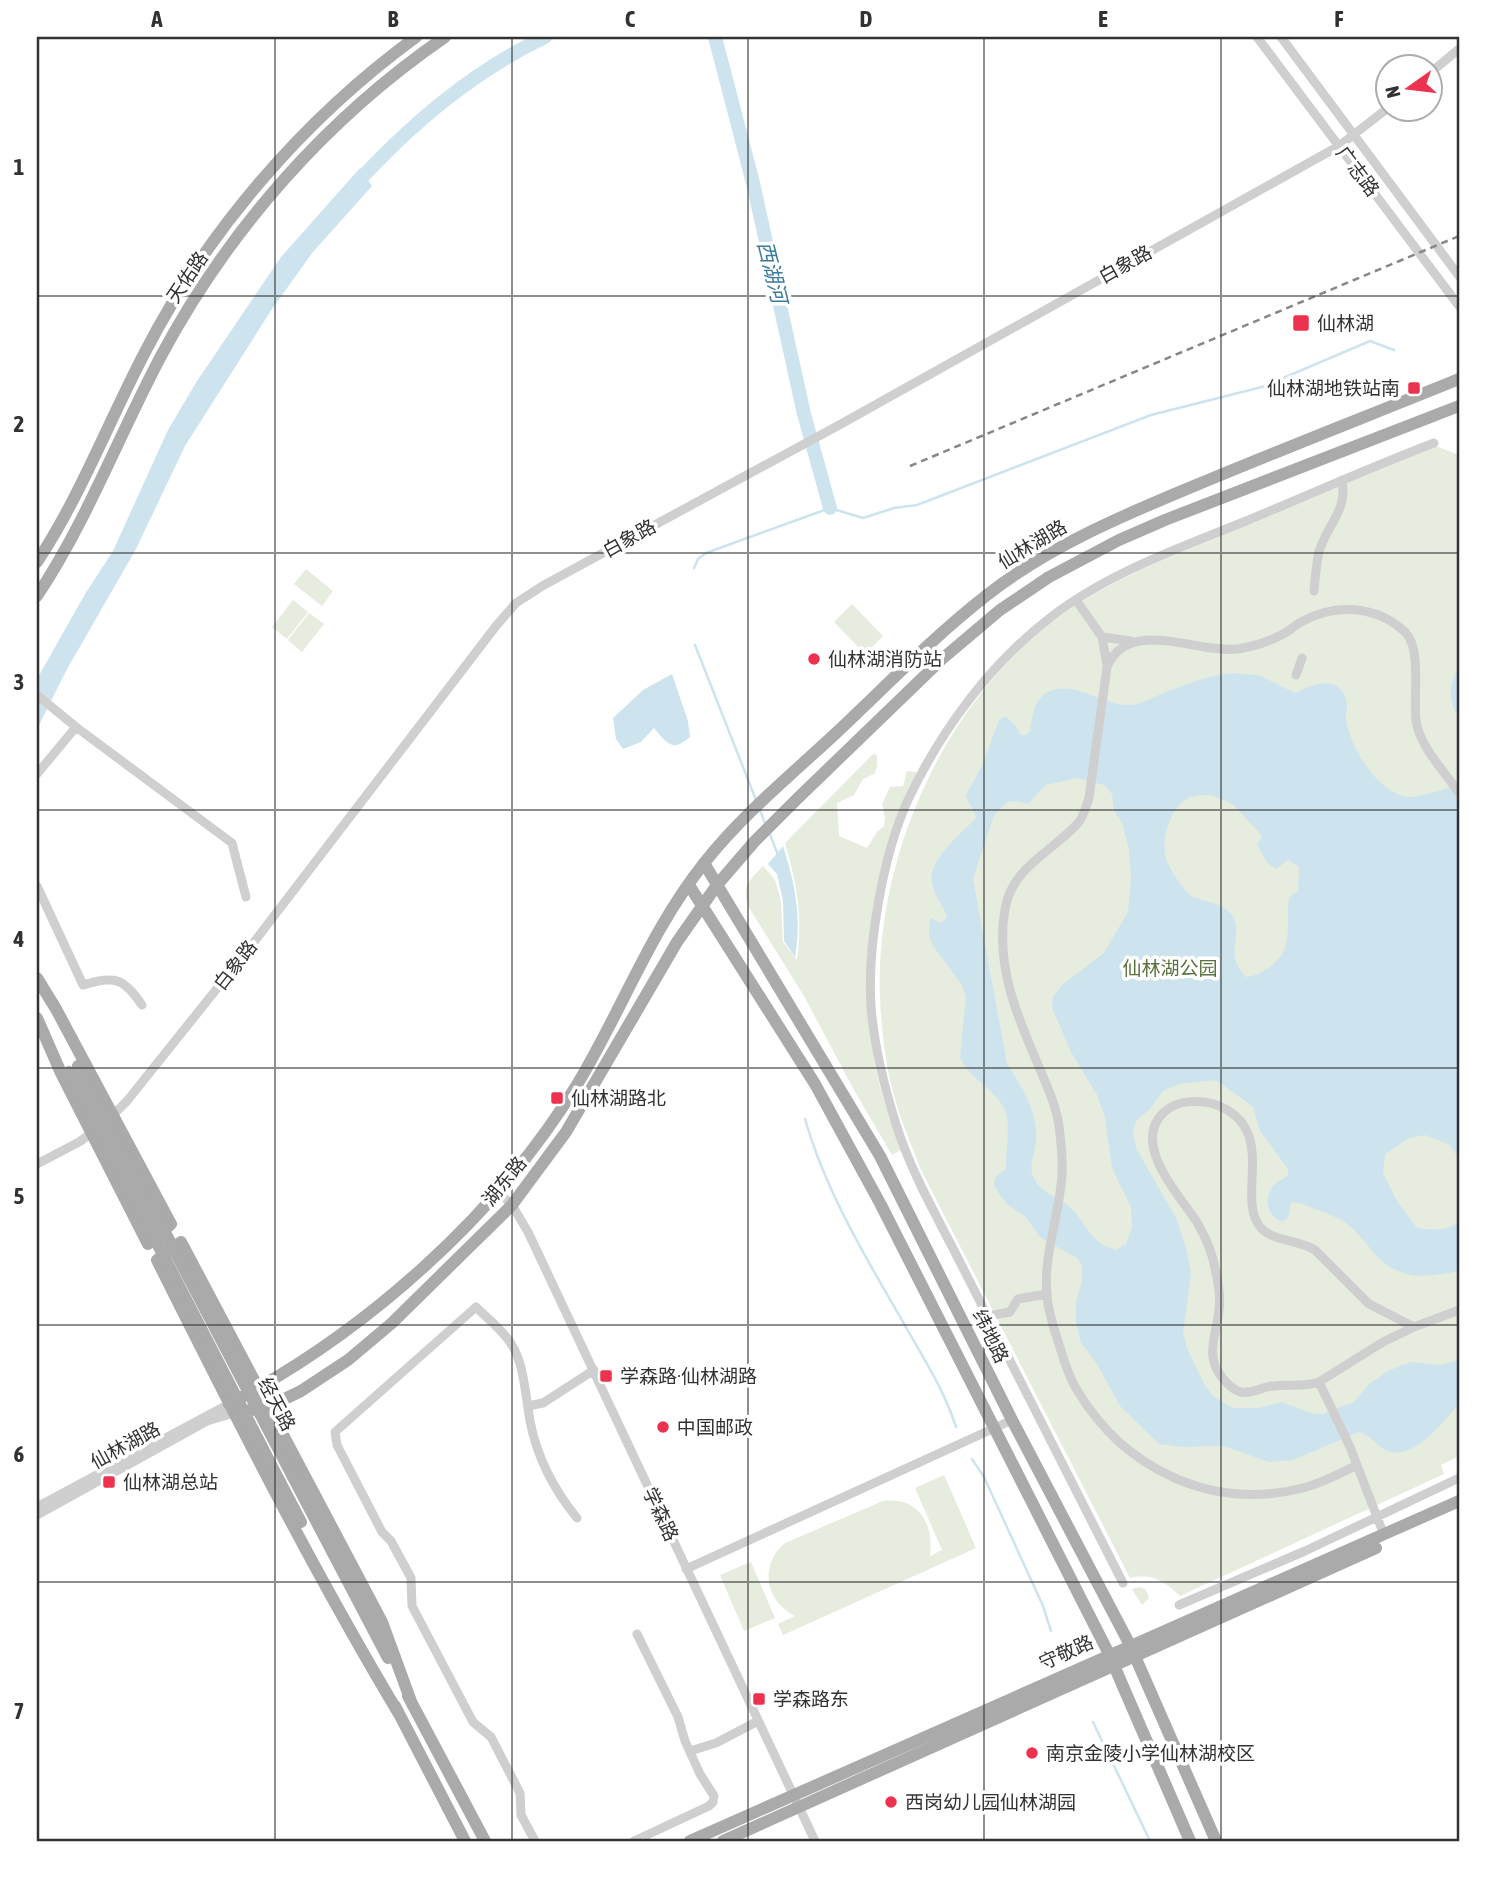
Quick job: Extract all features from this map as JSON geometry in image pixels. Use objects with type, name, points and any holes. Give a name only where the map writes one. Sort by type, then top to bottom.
[{"type":"main road","name":"天佑路","points":[[37,562],[75,496],[145,352],[185,281],[221,231],[255,190],[321,120],[371,73],[416,37]]},
{"type":"main road","name":"天佑路","points":[[37,596],[59,563],[183,317],[235,240],[290,172],[323,139],[381,85],[445,37]]},
{"type":"main road","name":"仙林湖路","points":[[704,863],[768,796],[987,594],[1067,545],[1136,509],[1459,379]]},
{"type":"main road","name":"仙林湖路","points":[[717,885],[776,820],[942,659],[1000,610],[1075,562],[1165,520],[1459,405]]},
{"type":"main road","points":[[1067,545],[1075,562]]},
{"type":"main road","name":"湖东路","points":[[231,1408],[340,1336],[428,1262],[498,1192],[547,1129],[577,1084],[648,948],[704,863]]},
{"type":"main road","name":"纬地路","points":[[704,863],[880,1156],[1012,1420],[1133,1651],[1216,1841]]},
{"type":"main road","name":"纬地路","points":[[689,885],[783,1032],[839,1126],[1112,1660],[1190,1841]]},
{"type":"main road","name":"湖东路","points":[[231,1408],[268,1407],[301,1391],[348,1360],[392,1323],[512,1205],[566,1132],[677,942],[717,885]]},
{"type":"main road","points":[[37,978],[171,1224],[148,1244],[37,1018]]},
{"type":"main road","name":"经天路","points":[[37,984],[73,1069]]},
{"type":"main road","name":"经天路","points":[[37,1010],[73,1069],[286,1478],[485,1841]]},
{"type":"main road","points":[[159,1233],[169,1251]]},
{"type":"main road","points":[[399,1714],[349,1630],[231,1408],[157,1260],[181,1241],[382,1622],[412,1704]]},
{"type":"main road","name":"经天路","points":[[286,1478],[399,1714],[465,1841]]},
{"type":"main road","name":"守敬路","points":[[1133,1651],[1459,1502]]},
{"type":"main road","name":"守敬路","points":[[690,1841],[793,1794],[1459,1511]]},
{"type":"main road","name":"守敬路","points":[[723,1841],[1112,1660]]},
{"type":"street","name":"广志路","points":[[1257,37],[1459,306]]},
{"type":"street","name":"广志路","points":[[1281,37],[1459,276]]},
{"type":"street","points":[[1444,61],[1459,49]]},
{"type":"street","name":"白象路","points":[[37,1164],[92,1134],[127,1101],[251,946],[516,603],[544,585],[783,453],[841,424],[1339,146],[1374,119]]},
{"type":"street","points":[[1123,1583],[912,1164],[897,1127],[875,1042],[871,1003],[878,907],[894,838],[908,800],[962,709],[986,678],[1049,618],[1076,600],[1173,551],[1434,443]]},
{"type":"street","points":[[1314,591],[1319,553],[1330,524],[1343,504],[1342,481]]},
{"type":"street","points":[[1076,600],[1102,637],[1107,667]]},
{"type":"street","points":[[1102,637],[1134,641],[1160,640],[1218,650],[1241,649],[1282,635],[1315,615],[1336,610],[1369,610],[1408,635],[1414,656],[1416,722],[1427,746],[1459,793]]},
{"type":"street","points":[[1134,641],[1116,651],[1107,667],[1089,797],[1080,820],[1023,870],[1005,905],[1003,927],[1008,988],[1053,1101],[1059,1124],[1062,1154],[1059,1195],[1049,1250],[1047,1294],[1060,1350],[1076,1390],[1117,1441],[1134,1457],[1153,1468],[1200,1488],[1264,1493],[1300,1489],[1315,1485],[1357,1465]]},
{"type":"street","points":[[1296,675],[1302,658]]},
{"type":"street","points":[[37,695],[232,843],[246,897]]},
{"type":"street","points":[[37,774],[76,727]]},
{"type":"street","points":[[37,886],[83,985],[100,979],[118,980],[131,988],[142,1005]]},
{"type":"street","points":[[1414,1327],[1370,1304],[1315,1250],[1307,1245],[1271,1235],[1261,1228],[1253,1200],[1251,1145],[1243,1125],[1232,1115],[1222,1107],[1209,1103],[1188,1102],[1168,1108],[1156,1123],[1152,1146],[1162,1171],[1211,1250],[1220,1307],[1212,1341],[1214,1362],[1218,1372],[1231,1387],[1245,1392],[1265,1387],[1320,1382],[1356,1357],[1414,1327],[1459,1310]]},
{"type":"street","name":"学森路","points":[[498,1192],[512,1205],[528,1231],[815,1841]]},
{"type":"street","points":[[987,1315],[1010,1312],[1018,1298],[1047,1294]]},
{"type":"street","points":[[536,1841],[521,1815],[520,1793],[491,1737],[473,1722],[412,1606],[411,1578],[391,1541],[382,1532],[337,1446],[335,1432],[477,1307],[515,1349],[533,1433],[550,1480],[577,1518]]},
{"type":"street","points":[[528,1406],[543,1403],[593,1370]]},
{"type":"street","points":[[1320,1382],[1350,1447],[1384,1535]]},
{"type":"street","name":"仙林湖路","points":[[37,1507],[231,1408]]},
{"type":"street","name":"仙林湖路","points":[[37,1515],[231,1408]]},
{"type":"street","points":[[686,1570],[1012,1420]]},
{"type":"street","points":[[1179,1605],[1305,1551],[1459,1478]]},
{"type":"street","points":[[634,1841],[709,1807],[714,1796],[700,1774],[685,1741],[678,1717],[636,1634]]},
{"type":"street","points":[[690,1751],[716,1743],[758,1721]]},
{"type":"green space","name":"仙林湖公园","points":[[1436,446],[1459,455],[1459,1456],[1441,1465],[1444,1474],[1180,1596],[1157,1580],[1145,1577],[1130,1578],[920,1168],[897,1108],[884,1044],[880,967],[886,908],[901,848],[922,791],[951,737],[986,687],[1027,643],[1091,595],[1130,575]]},
{"type":"green space","points":[[306,569],[333,591],[322,606],[294,584]]},
{"type":"green space","points":[[293,600],[308,612],[287,639],[272,627]]},
{"type":"green space","points":[[852,604],[883,636],[865,654],[834,622]]},
{"type":"green space","points":[[309,613],[324,624],[302,652],[288,640]]},
{"type":"green space","points":[[873,754],[877,755],[874,774],[863,779],[854,795],[837,803],[839,836],[867,848],[884,826],[882,804],[890,787],[903,786],[907,771],[917,772],[890,839],[874,909],[870,945],[869,1017],[873,1053],[881,1090],[901,1150],[892,1155],[804,996],[748,906],[746,893],[751,880],[763,866],[775,880],[781,901],[783,942],[797,960],[798,901],[785,843]]},
{"type":"green space","points":[[944,1475],[976,1548],[783,1635],[778,1624],[795,1616],[777,1601],[769,1582],[769,1572],[771,1562],[785,1543],[883,1501],[896,1501],[915,1508],[922,1515],[930,1534],[930,1556],[942,1550],[915,1488]]},
{"type":"green space","points":[[751,1562],[775,1618],[744,1631],[720,1575]]},
{"type":"green space","points":[[1140,1587],[1146,1590],[1149,1598],[1142,1605],[1132,1589]]},
{"type":"water","points":[[360,168],[372,186],[313,252],[272,309],[185,446],[136,549],[66,671],[37,729],[37,679],[85,594],[113,551],[168,430],[197,381],[281,257]]},
{"type":"water","points":[[1459,667],[1459,718],[1451,692]]},
{"type":"water","points":[[672,674],[688,721],[690,737],[679,744],[670,744],[654,728],[641,742],[623,749],[616,739],[613,718],[643,690]]},
{"type":"water","points":[[1226,674],[1261,676],[1295,693],[1318,684],[1333,685],[1344,694],[1347,704],[1346,720],[1359,755],[1385,787],[1412,797],[1459,785],[1459,1159],[1450,1145],[1425,1135],[1409,1138],[1385,1154],[1383,1173],[1396,1199],[1417,1228],[1444,1228],[1459,1222],[1459,1271],[1419,1276],[1396,1270],[1378,1257],[1345,1222],[1299,1203],[1290,1203],[1289,1216],[1284,1221],[1278,1220],[1268,1206],[1268,1195],[1274,1185],[1288,1176],[1288,1169],[1260,1131],[1253,1107],[1219,1082],[1213,1080],[1179,1084],[1163,1091],[1150,1109],[1136,1121],[1133,1133],[1136,1148],[1176,1218],[1187,1251],[1191,1274],[1183,1333],[1204,1384],[1214,1397],[1233,1408],[1258,1408],[1282,1402],[1313,1414],[1322,1414],[1354,1402],[1369,1384],[1388,1371],[1410,1362],[1441,1365],[1459,1360],[1459,1404],[1425,1440],[1404,1452],[1382,1448],[1359,1432],[1293,1460],[1269,1462],[1224,1446],[1182,1447],[1159,1444],[1120,1406],[1097,1364],[1081,1343],[1076,1323],[1076,1302],[1082,1280],[1082,1265],[1077,1258],[1041,1238],[1025,1216],[1008,1205],[994,1184],[996,1176],[1006,1169],[1006,1115],[994,1094],[969,1071],[960,1057],[966,997],[962,985],[933,946],[929,936],[930,918],[941,923],[947,918],[933,888],[932,874],[940,856],[976,818],[966,795],[982,766],[999,720],[1005,716],[1021,735],[1026,735],[1030,732],[1037,703],[1050,691],[1070,689],[1118,704],[1133,705],[1193,682]],"holes":[[[1077,778],[1104,785],[1112,794],[1114,811],[1122,823],[1129,850],[1131,878],[1128,912],[1104,953],[1062,985],[1053,997],[1052,1008],[1071,1052],[1097,1095],[1105,1117],[1112,1168],[1131,1207],[1132,1227],[1126,1244],[1116,1250],[1092,1236],[1072,1209],[1043,1189],[1033,1176],[1031,1167],[1036,1139],[1034,1119],[1028,1099],[1007,1064],[973,879],[994,815],[1007,802],[1028,804],[1046,785]],[[1210,795],[1234,806],[1258,831],[1262,838],[1257,844],[1267,863],[1276,869],[1288,860],[1299,867],[1298,891],[1289,897],[1286,946],[1276,962],[1249,977],[1246,977],[1235,960],[1236,924],[1233,917],[1222,907],[1187,892],[1166,859],[1165,838],[1174,812],[1186,799]]]},
{"type":"water","points":[[783,846],[796,901],[798,928],[795,957],[784,941],[783,901],[777,874],[768,864]]},
{"type":"waterway","points":[[353,187],[419,122],[466,84],[545,37]]},
{"type":"waterway","name":"西湖河","points":[[715,37],[753,183],[804,414],[830,508]]},
{"type":"waterway","points":[[694,568],[698,559],[706,553],[830,508],[863,518],[894,508],[917,505],[1151,415],[1262,387],[1370,341],[1394,350]]},
{"type":"waterway","points":[[695,645],[756,800]]},
{"type":"waterway","points":[[760,810],[765,823]]},
{"type":"waterway","points":[[769,832],[778,855]]},
{"type":"waterway","points":[[805,1119],[835,1198],[932,1373],[956,1427]]},
{"type":"waterway","points":[[972,1459],[984,1477],[1043,1606],[1051,1631]]},
{"type":"waterway","points":[[1093,1722],[1150,1841]]},
{"type":"railway","points":[[910,466],[1459,236]]},
{"type":"place","name":"仙林湖","points":[[1301,323]]},
{"type":"place","name":"仙林湖地铁站南","points":[[1414,388]]},
{"type":"place","name":"仙林湖消防站","points":[[814,659]]},
{"type":"place","name":"仙林湖路北","points":[[557,1098]]},
{"type":"place","name":"学森路·仙林湖路","points":[[606,1376]]},
{"type":"place","name":"中国邮政","points":[[663,1427]]},
{"type":"place","name":"仙林湖总站","points":[[109,1482]]},
{"type":"place","name":"学森路东","points":[[759,1699]]},
{"type":"place","name":"南京金陵小学仙林湖校区","points":[[1032,1753]]},
{"type":"place","name":"西岗幼儿园仙林湖园","points":[[891,1802]]}]
